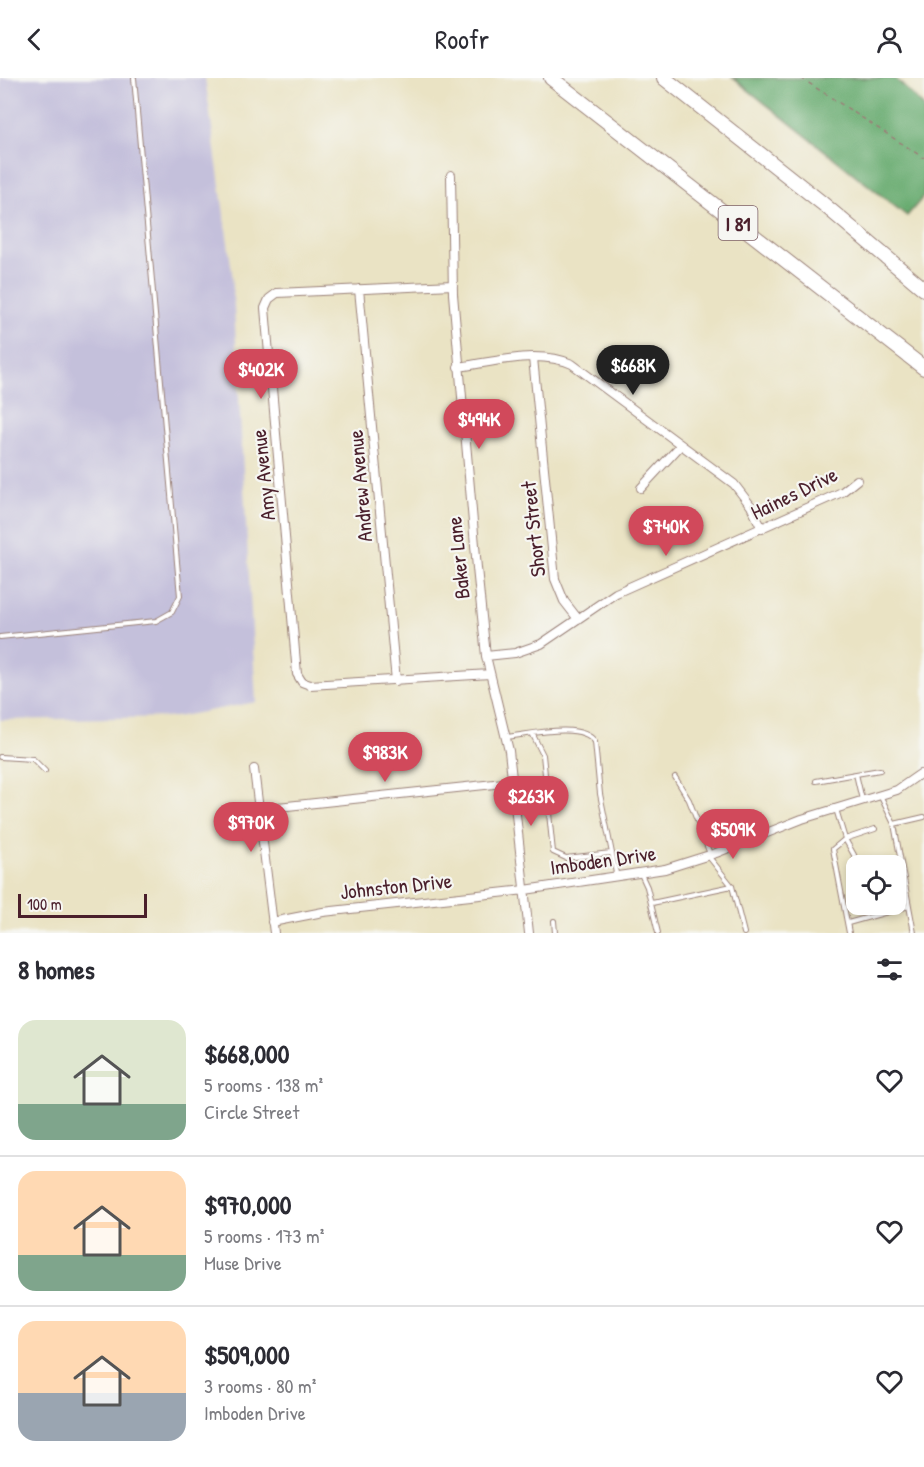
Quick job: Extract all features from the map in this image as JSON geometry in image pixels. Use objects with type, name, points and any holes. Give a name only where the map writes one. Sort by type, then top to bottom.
[{"type":"highway","name":"I 81","points":[[551,78],[924,368]]},
{"type":"highway","points":[[663,78],[822,203],[924,289]]},
{"type":"street","name":"Baker Lane","points":[[451,176],[453,285],[458,366],[486,656],[506,737],[513,782],[529,933]]},
{"type":"street","name":"Amy Avenue","points":[[396,681],[310,685],[302,682],[297,674],[287,532],[265,308],[269,299],[277,293],[453,285]]},
{"type":"street","name":"Andrew Avenue","points":[[360,289],[396,681]]},
{"type":"street","points":[[458,366],[533,358],[553,358],[572,364],[734,484],[751,506],[762,529]]},
{"type":"street","name":"Short Street","points":[[533,358],[555,579],[564,601],[578,619]]},
{"type":"street","points":[[641,488],[681,445]]},
{"type":"street","name":"Haines Drive","points":[[486,656],[528,650],[616,593],[842,492],[857,480]]},
{"type":"street","points":[[396,681],[490,674]]},
{"type":"street","points":[[254,769],[274,933]]},
{"type":"street","name":"Imboden Drive","points":[[525,890],[641,874],[710,855],[836,808],[906,786],[922,777]]},
{"type":"street","points":[[259,809],[513,782]]},
{"type":"street","name":"Johnston Drive","points":[[272,922],[323,912],[525,890]]},
{"type":"lane","points":[[0,637],[156,621],[172,612],[180,596],[134,78]]},
{"type":"lane","points":[[506,737],[575,730],[591,736],[595,742],[600,794],[610,853],[617,878]]},
{"type":"lane","points":[[533,734],[543,754],[553,852],[566,858],[610,853]]},
{"type":"lane","points":[[0,756],[33,759],[45,771]]},
{"type":"lane","points":[[816,781],[880,770]]},
{"type":"lane","points":[[856,774],[862,800]]},
{"type":"lane","points":[[675,777],[689,800],[710,855],[732,886],[744,933]]},
{"type":"lane","points":[[880,795],[894,824],[914,933]]},
{"type":"lane","points":[[836,808],[844,839],[854,855]]},
{"type":"lane","points":[[894,824],[924,817]]},
{"type":"lane","points":[[849,933],[833,849],[844,839],[875,830]]},
{"type":"lane","points":[[641,874],[652,903],[658,933]]},
{"type":"lane","points":[[652,903],[732,886]]},
{"type":"lane","points":[[848,923],[909,906]]},
{"type":"lane","points":[[554,921],[555,933]]},
{"type":"path","points":[[801,78],[924,158]]},
{"type":"shaded area","points":[[0,78],[205,78],[232,272],[256,702],[176,717],[0,720]]},
{"type":"green space","points":[[733,78],[895,78],[924,107],[924,196],[907,216]]}]
